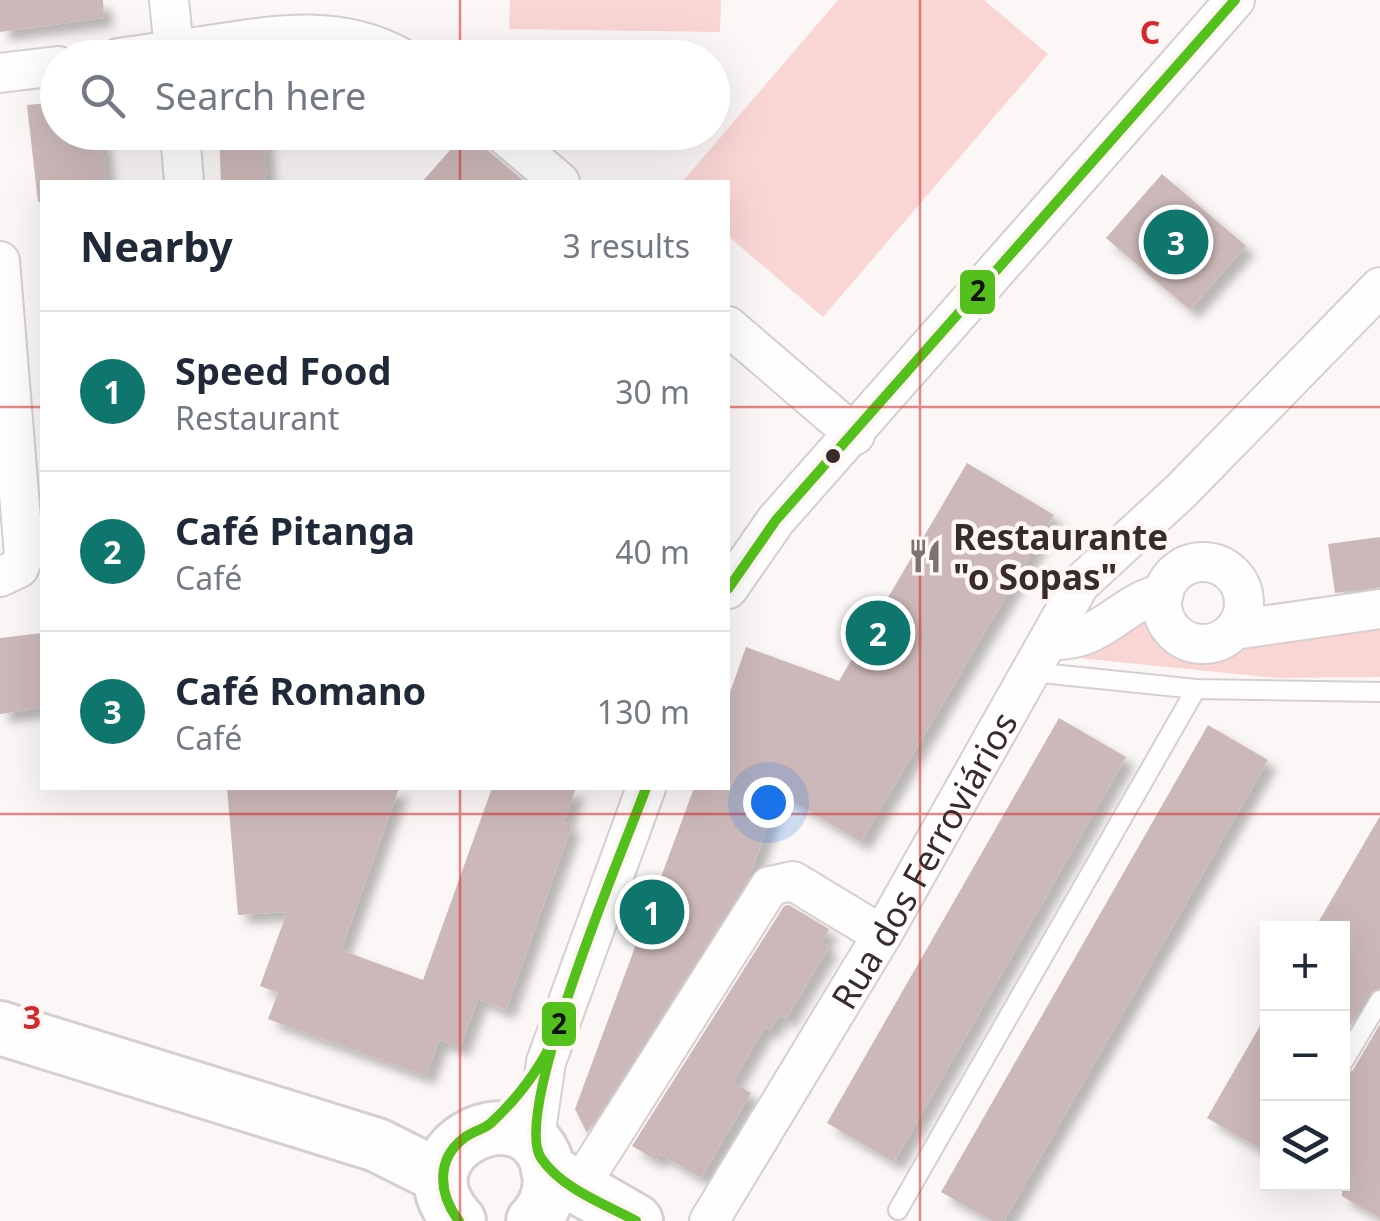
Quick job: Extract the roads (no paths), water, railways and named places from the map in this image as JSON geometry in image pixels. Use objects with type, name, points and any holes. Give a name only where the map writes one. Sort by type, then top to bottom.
[{"type":"street","points":[[169,0],[173,40]]},
{"type":"street","points":[[730,586],[776,520],[1234,0]]},
{"type":"street","points":[[262,40],[319,31],[363,40]]},
{"type":"street","points":[[0,74],[40,68]]},
{"type":"street","points":[[181,150],[184,180]]},
{"type":"street","points":[[522,150],[558,180]]},
{"type":"street","points":[[0,261],[24,556],[19,568],[0,577]]},
{"type":"street","name":"Rua dos Ferroviários","points":[[708,1221],[882,935],[1080,584],[1380,286]]},
{"type":"street","points":[[730,328],[855,434]]},
{"type":"street","points":[[1234,630],[1244,606],[1238,580],[1216,564],[1202,562],[1178,571],[1164,594],[1166,620],[1185,640],[1211,643],[1234,630],[1380,608]]},
{"type":"street","points":[[1051,640],[1080,641],[1146,597],[1164,594]]},
{"type":"street","points":[[496,1184],[546,1062],[645,790]]},
{"type":"street","points":[[496,1184],[770,886],[793,882],[882,935]]},
{"type":"street","points":[[0,1028],[496,1184],[634,1221]]},
{"type":"street","points":[[496,1184],[546,1062]]},
{"type":"lane","points":[[1032,672],[1196,689],[1380,692]]},
{"type":"lane","points":[[898,1210],[1196,689]]},
{"type":"lane","points":[[1350,1051],[1380,1000]]},
{"type":"place","name":"Café Romano","points":[[1176,242]]},
{"type":"place","name":"Restaurante \"o Sopas\"","points":[[925,556]]},
{"type":"place","name":"Café Pitanga","points":[[878,633]]},
{"type":"place","name":"Speed Food","points":[[652,912]]}]
